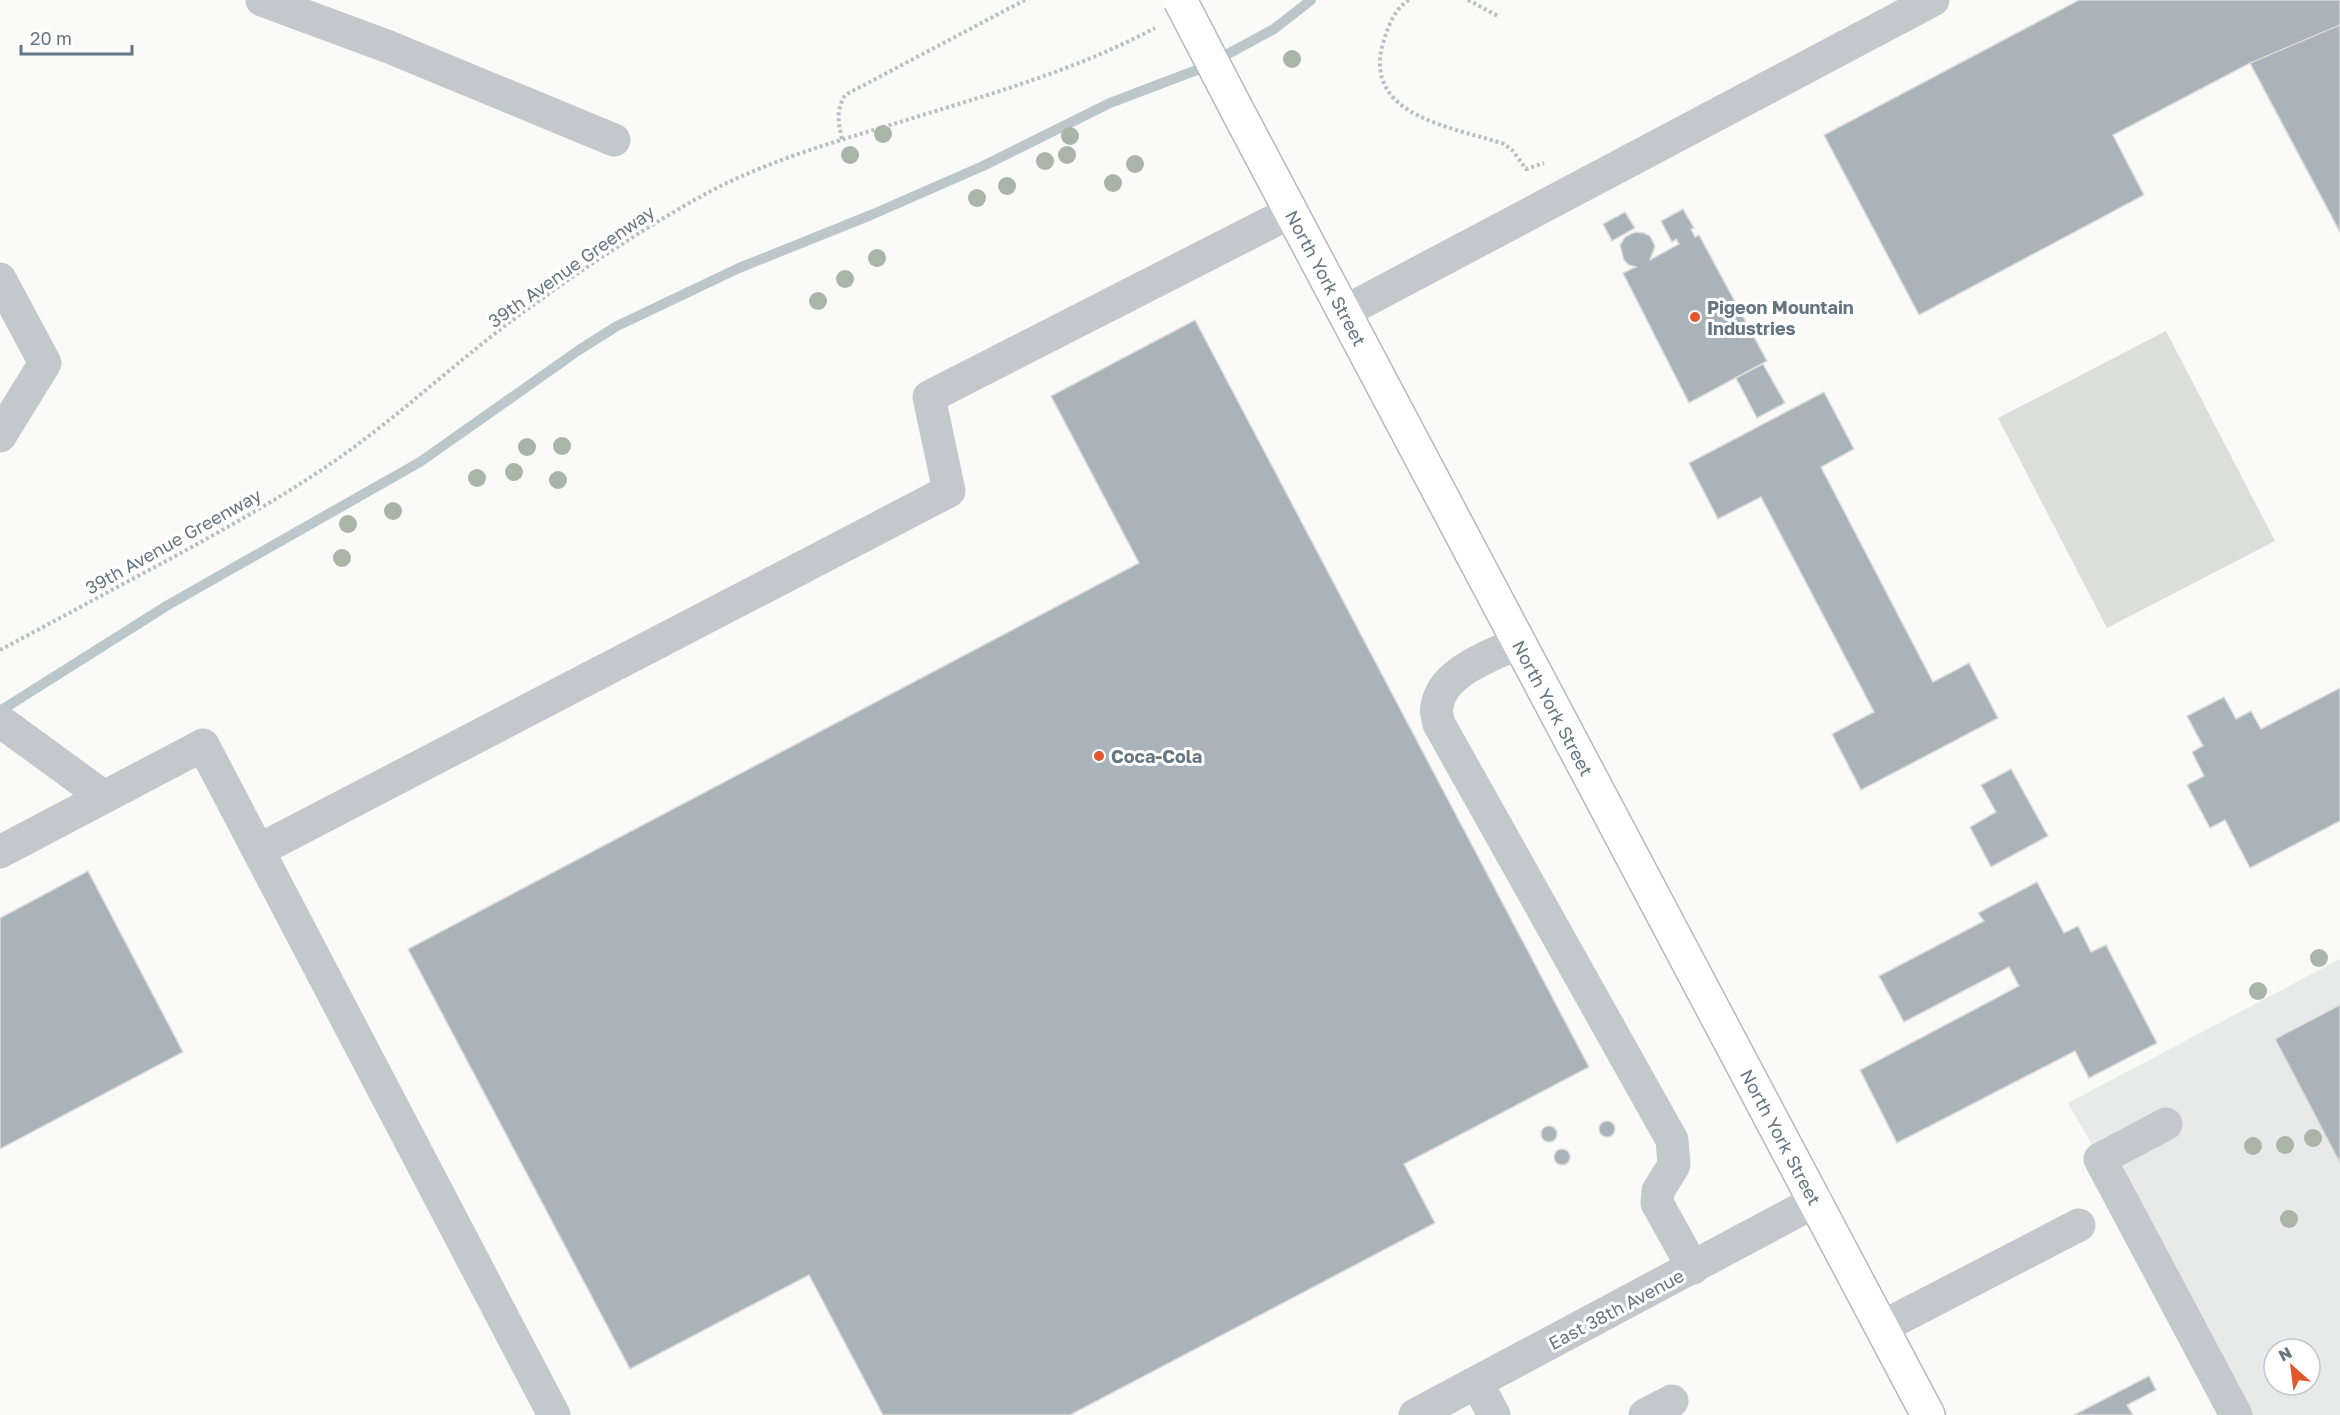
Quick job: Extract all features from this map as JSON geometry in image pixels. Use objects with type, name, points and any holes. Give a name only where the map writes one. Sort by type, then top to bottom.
[{"type":"main road","name":"North York Street","points":[[1170,12],[1236,108],[1928,1415]]},
{"type":"street","points":[[262,0],[389,47],[614,140]]},
{"type":"street","points":[[1344,312],[1934,0]]},
{"type":"street","points":[[258,850],[949,491],[929,396],[1291,213]]},
{"type":"street","points":[[0,279],[45,363],[0,436]]},
{"type":"street","points":[[1519,642],[1463,670],[1450,680],[1440,693],[1436,708],[1439,724],[1672,1140],[1674,1165],[1658,1191],[1657,1203],[1693,1268]]},
{"type":"street","points":[[0,721],[104,797]]},
{"type":"street","points":[[0,852],[204,745],[554,1415]]},
{"type":"street","points":[[2166,1124],[2100,1159],[2236,1415]]},
{"type":"street","name":"East 38th Avenue","points":[[1415,1415],[1816,1201]]},
{"type":"street","points":[[1882,1327],[2079,1225]]},
{"type":"street","points":[[1477,1383],[1494,1415]]},
{"type":"path","points":[[842,139],[837,118],[839,106],[845,95],[1025,0]]},
{"type":"path","points":[[1408,0],[1402,4],[1393,17],[1379,58],[1380,72],[1391,96],[1403,107],[1419,116],[1504,144],[1513,151],[1526,169],[1545,163]]},
{"type":"path","points":[[1468,0],[1498,16]]},
{"type":"path","name":"39th Avenue Greenway","points":[[0,650],[280,498],[345,454],[500,329],[591,264],[651,225],[710,192],[767,165],[842,139],[1035,80],[1103,54],[1170,12]]},
{"type":"shaded area","points":[[2166,331],[2275,541],[2107,628],[1998,418]]},
{"type":"shaded area","points":[[2340,959],[2340,1415],[2236,1415],[2068,1103]]},
{"type":"building","points":[[2079,0],[2340,0],[2340,232],[2250,63],[2113,135],[2144,195],[1919,315],[1824,135]]},
{"type":"building","points":[[2340,25],[2340,232],[2250,63]]},
{"type":"building","name":"Pigeon Mountain Industries","points":[[1683,209],[1694,228],[1691,229],[1695,237],[1699,235],[1767,361],[1689,403],[1623,273],[1636,267],[1624,260],[1620,245],[1625,237],[1635,232],[1650,236],[1655,246],[1650,260],[1679,244],[1676,239],[1672,242],[1661,221]]},
{"type":"building","points":[[1625,212],[1635,228],[1612,241],[1603,224]]},
{"type":"building","name":"Coca-Cola","points":[[1195,320],[1589,1067],[1404,1164],[1435,1223],[1070,1415],[883,1415],[809,1275],[630,1369],[408,949],[1139,563],[1051,396]]},
{"type":"building","points":[[1763,364],[1785,403],[1757,418],[1736,378]]},
{"type":"building","points":[[1824,392],[1854,449],[1821,467],[1933,682],[1969,663],[1998,718],[1861,790],[1832,734],[1874,712],[1761,497],[1718,519],[1689,463]]},
{"type":"building","points":[[2340,688],[2340,821],[2250,868],[2225,820],[2210,828],[2187,785],[2204,776],[2192,752],[2203,746],[2187,716],[2224,697],[2236,719],[2251,711],[2261,729]]},
{"type":"building","points":[[2011,769],[2048,836],[1991,867],[1970,827],[1996,812],[1981,785]]},
{"type":"building","points":[[88,871],[183,1052],[0,1149],[0,918]]},
{"type":"building","points":[[2037,882],[2064,933],[2078,926],[2091,952],[2106,945],[2157,1043],[2089,1078],[2075,1051],[1897,1143],[1860,1070],[2019,986],[2009,967],[1904,1022],[1879,976],[1984,921],[1978,913]]},
{"type":"building","points":[[2340,1005],[2340,1163],[2275,1039]]},
{"type":"building","points":[[1604,1121],[1610,1121],[1615,1129],[1613,1135],[1604,1137],[1599,1132],[1599,1126]]},
{"type":"building","points":[[1549,1126],[1557,1134],[1549,1142],[1541,1134]]},
{"type":"building","points":[[1562,1149],[1568,1151],[1570,1157],[1568,1163],[1562,1165],[1556,1163],[1554,1157],[1556,1151]]},
{"type":"building","points":[[2149,1376],[2156,1390],[2127,1405],[2133,1415],[2074,1415]]},
{"type":"waterway","points":[[0,711],[168,605],[420,462],[579,350],[617,326],[739,268],[871,215],[983,166],[1110,103],[1202,68],[1274,29],[1311,0]]},
{"type":"place","name":"Pigeon Mountain Industries","points":[[1695,317]]},
{"type":"place","name":"Coca-Cola","points":[[1099,756]]}]
